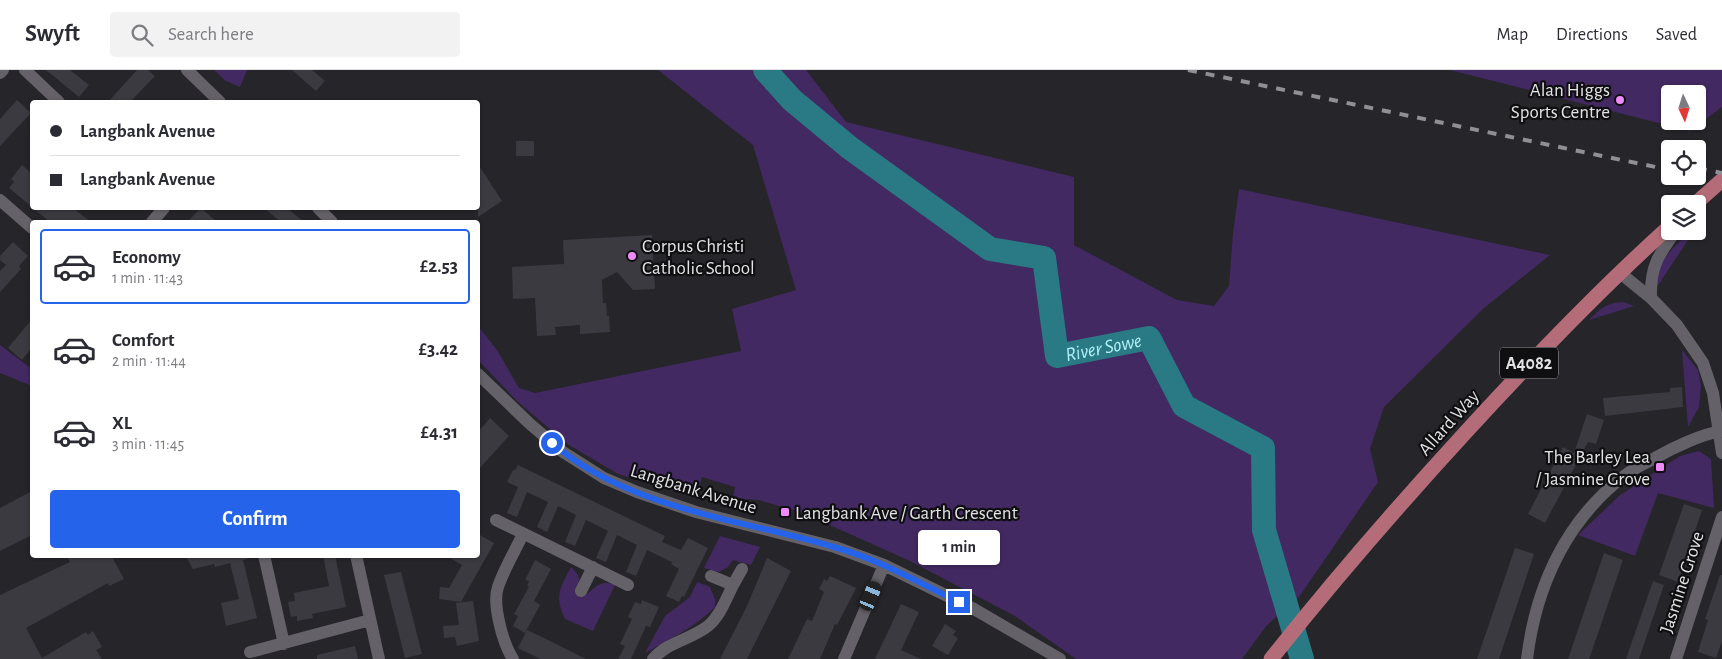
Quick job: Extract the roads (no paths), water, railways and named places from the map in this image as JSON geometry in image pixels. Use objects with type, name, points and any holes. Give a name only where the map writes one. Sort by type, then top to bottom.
[{"type":"main road","points":[[1705,195],[1722,180]]},
{"type":"main road","name":"Allard Way","points":[[1271,659],[1312,607],[1400,505],[1525,367],[1619,272],[1661,234]]},
{"type":"street","points":[[0,73],[3,70]]},
{"type":"street","points":[[25,70],[57,100]]},
{"type":"street","points":[[187,70],[218,100]]},
{"type":"street","points":[[2,206],[30,227]]},
{"type":"street","points":[[154,220],[162,210]]},
{"type":"street","points":[[320,210],[330,220]]},
{"type":"street","points":[[1651,298],[1655,264],[1669,240]]},
{"type":"street","points":[[1619,272],[1651,298],[1677,325],[1703,363],[1713,393],[1721,431],[1722,454]]},
{"type":"street","name":"Langbank Avenue","points":[[480,376],[530,424],[563,452],[604,478],[637,492],[696,512],[835,547],[884,565],[974,609],[1060,659]]},
{"type":"street","points":[[1527,659],[1530,634],[1550,572],[1564,541],[1590,507],[1614,485],[1670,449],[1721,431]]},
{"type":"street","name":"Jasmine Grove","points":[[1676,659],[1722,517]]},
{"type":"street","points":[[496,520],[628,585]]},
{"type":"street","points":[[513,659],[507,650],[500,629],[497,591],[523,534]]},
{"type":"street","points":[[265,558],[284,644]]},
{"type":"street","points":[[357,558],[379,659]]},
{"type":"street","points":[[844,659],[884,565]]},
{"type":"street","points":[[581,590],[593,568]]},
{"type":"street","points":[[653,659],[668,645],[709,625],[720,611],[742,569]]},
{"type":"street","points":[[711,576],[733,585]]},
{"type":"street","points":[[250,652],[370,620]]},
{"type":"waterway","name":"River Sowe","points":[[765,70],[792,100],[850,148],[990,249],[1044,258],[1057,356],[1149,338],[1184,406],[1263,448],[1264,530],[1302,659]]},
{"type":"railway","points":[[1188,70],[1661,168]]},
{"type":"railway","points":[[1706,170],[1722,173]]},
{"type":"place","name":"Alan Higgs Sports Centre","points":[[1620,100]]},
{"type":"place","name":"Corpus Christi Catholic School","points":[[632,256]]},
{"type":"place","name":"The Barley Lea / Jasmine Grove","points":[[1660,467]]},
{"type":"place","name":"Langbank Ave / Garth Crescent","points":[[785,512]]}]
